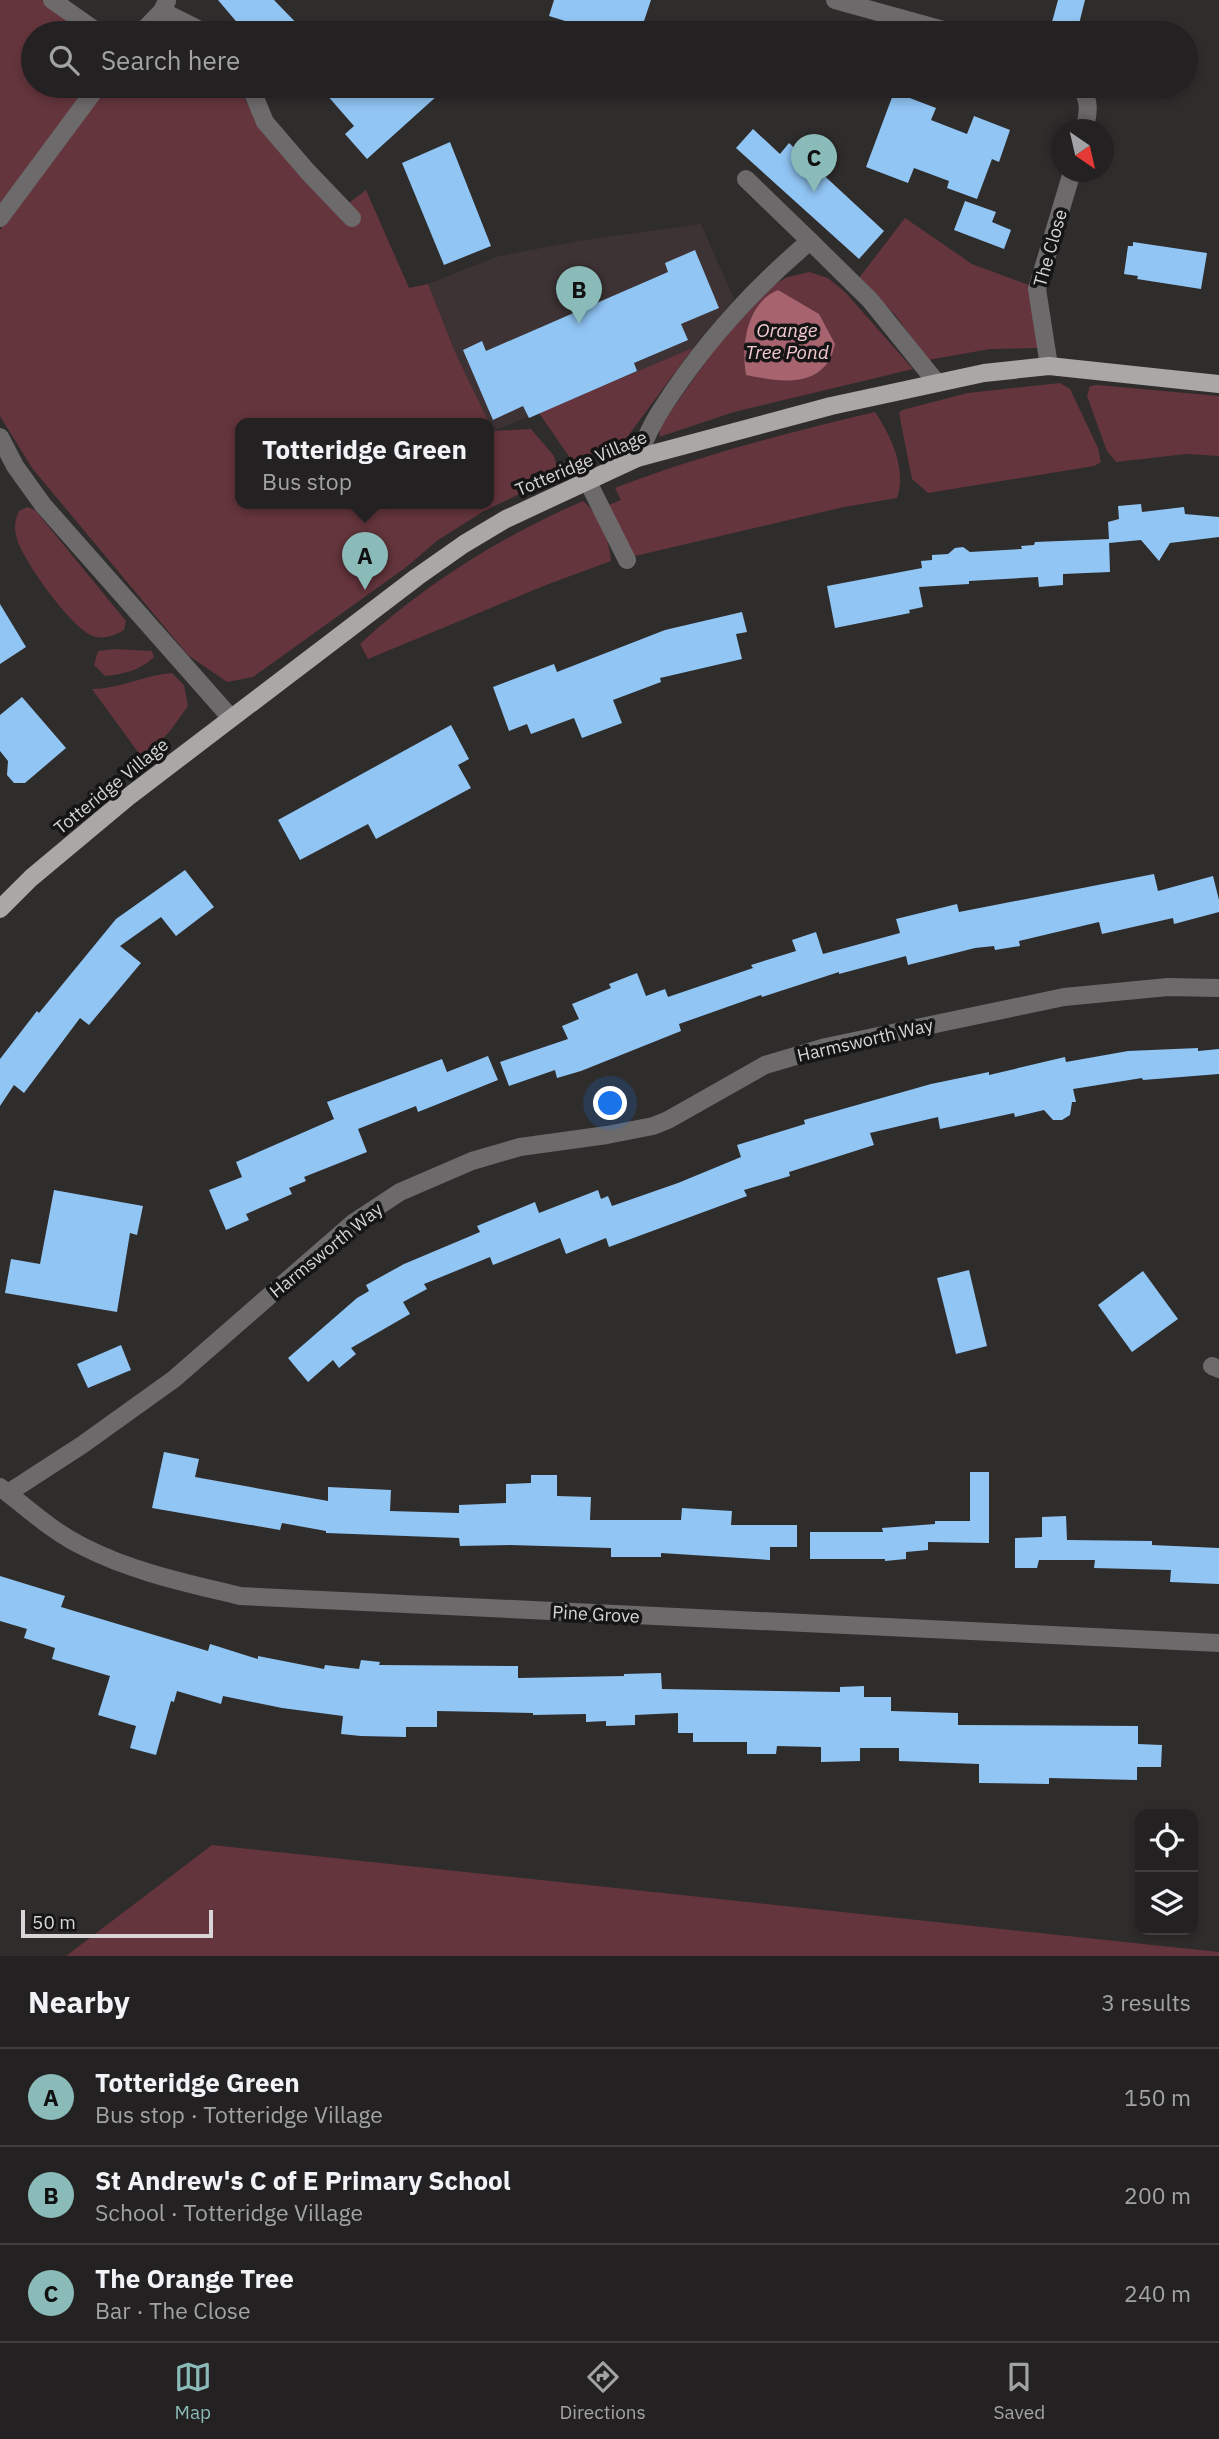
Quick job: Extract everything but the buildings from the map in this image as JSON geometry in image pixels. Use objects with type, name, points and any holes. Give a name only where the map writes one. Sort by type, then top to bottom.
[{"type":"main road","name":"Totteridge Village","points":[[0,909],[31,878],[128,797],[417,577],[506,519],[636,458],[831,406],[984,373],[1049,366],[1219,384]]},
{"type":"street","points":[[51,0],[82,21]]},
{"type":"street","points":[[835,0],[911,21]]},
{"type":"street","points":[[151,21],[165,5],[188,21]]},
{"type":"street","points":[[0,218],[88,98]]},
{"type":"street","points":[[255,98],[265,122],[352,218]]},
{"type":"street","points":[[1087,98],[1087,119]]},
{"type":"street","points":[[746,179],[870,300],[937,383]]},
{"type":"street","name":"The Close","points":[[1049,366],[1037,289],[1069,182]]},
{"type":"street","points":[[636,458],[660,411],[696,361],[755,290],[810,242]]},
{"type":"street","points":[[0,437],[15,466],[43,505],[231,718]]},
{"type":"street","points":[[587,480],[627,560]]},
{"type":"street","name":"Harmsworth Way","points":[[4,1490],[82,1445],[174,1379],[353,1223],[400,1192],[472,1161],[520,1147],[653,1126],[765,1065],[826,1047],[1064,997],[1168,987],[1219,988]]},
{"type":"street","name":"Pine Grove","points":[[4,1490],[38,1518],[82,1546],[135,1569],[240,1596],[1219,1643]]},
{"type":"shaded area","points":[[0,0],[42,0],[72,21],[21,21],[21,98],[80,98],[0,203]]},
{"type":"shaded area","points":[[98,98],[245,98],[270,138],[337,212],[366,190],[409,288],[428,284],[455,352],[487,418],[235,418],[235,509],[488,509],[438,540],[405,568],[253,677],[227,682],[188,655],[32,468],[0,416],[0,230],[31,183]]},
{"type":"shaded area","points":[[905,218],[972,264],[1029,285],[1040,348],[990,349],[928,360],[896,316],[859,278]]},
{"type":"shaded area","points":[[701,224],[734,299],[693,348],[494,431],[494,418],[487,418],[455,352],[428,284],[499,256],[578,241]]},
{"type":"shaded area","points":[[809,272],[828,278],[845,292],[913,369],[734,412],[659,437],[660,427],[702,367],[755,302],[788,277]]},
{"type":"shaded area","points":[[693,348],[619,448],[575,465],[539,413]]},
{"type":"shaded area","points":[[1060,383],[1070,389],[1098,448],[1101,462],[1094,466],[928,493],[912,479],[899,413],[902,410],[968,393]]},
{"type":"shaded area","points":[[1090,386],[1219,396],[1219,456],[1186,454],[1116,462],[1107,451],[1087,396]]},
{"type":"shaded area","points":[[875,412],[887,431],[899,464],[900,487],[897,498],[844,507],[635,556],[604,507],[621,500],[615,488],[647,476],[744,446]]},
{"type":"shaded area","points":[[531,429],[554,456],[559,475],[494,506],[494,431]]},
{"type":"shaded area","points":[[583,501],[603,528],[611,561],[368,659],[360,644],[438,581],[523,530]]},
{"type":"shaded area","points":[[27,507],[35,510],[126,621],[124,630],[106,637],[93,636],[84,631],[62,609],[30,565],[17,538],[17,515]]},
{"type":"shaded area","points":[[98,651],[152,651],[154,657],[131,671],[105,676],[94,665]]},
{"type":"shaded area","points":[[172,673],[184,685],[188,706],[170,731],[143,759],[92,689]]},
{"type":"shaded area","points":[[212,1845],[1219,1952],[1219,1956],[66,1956]]},
{"type":"water","name":"Orange Tree Pond","points":[[778,290],[819,314],[835,344],[828,363],[818,372],[799,380],[746,375],[748,326],[759,304]]},
{"type":"place","name":"The Orange Tree","points":[[814,192]]},
{"type":"place","name":"St Andrew's C of E Primary School","points":[[579,324]]},
{"type":"place","name":"Totteridge Green","points":[[365,590]]}]
